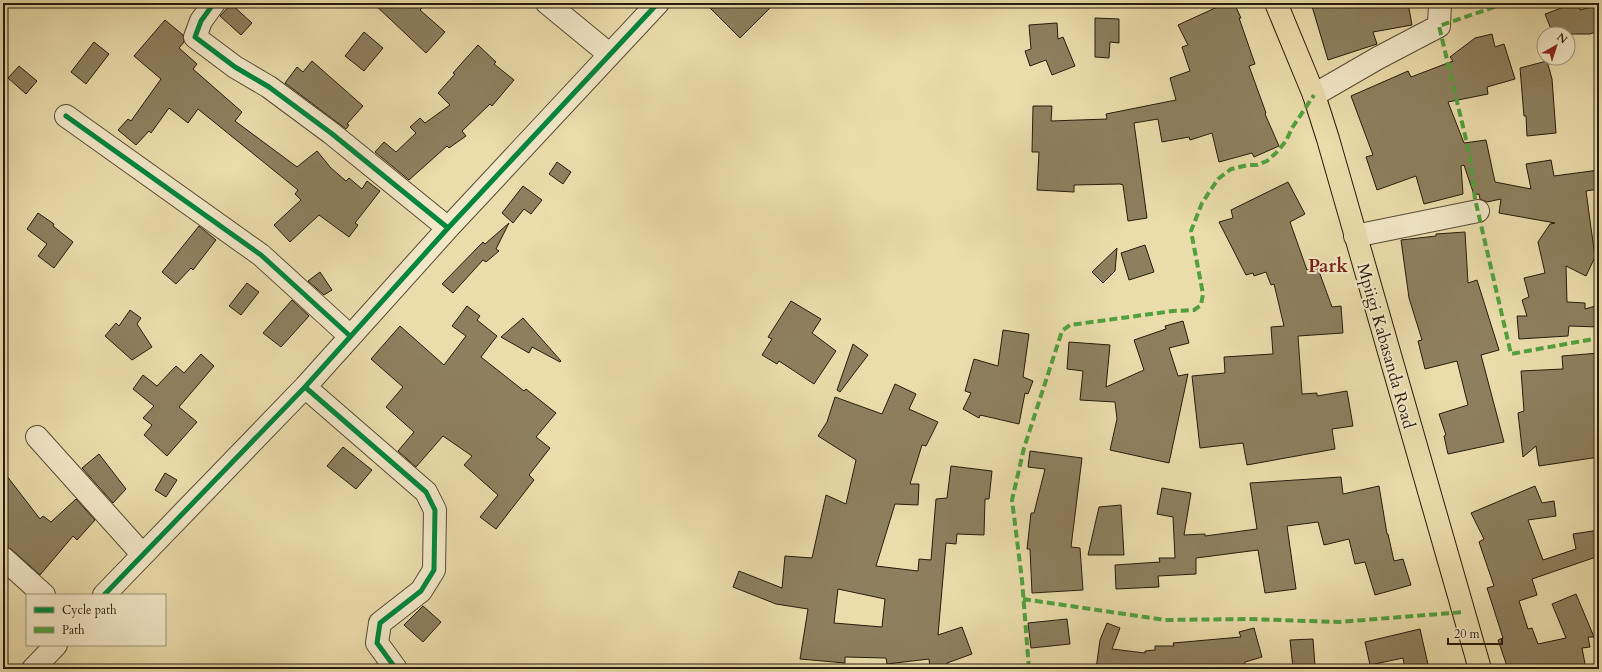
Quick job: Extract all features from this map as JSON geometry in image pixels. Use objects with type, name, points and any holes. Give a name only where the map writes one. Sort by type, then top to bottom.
[{"type":"main road","name":"Mpiigi Kabasanda Road","points":[[1276,3],[1314,95],[1480,669]]},
{"type":"street","points":[[214,3],[201,21],[195,37],[230,64],[269,88],[330,133],[448,228]]},
{"type":"street","points":[[547,3],[609,54]]},
{"type":"street","points":[[105,594],[305,387],[448,228],[658,3]]},
{"type":"street","points":[[1314,95],[1378,58],[1439,26],[1440,3]]},
{"type":"street","points":[[66,116],[261,255],[350,336]]},
{"type":"street","points":[[1355,236],[1478,211]]},
{"type":"street","points":[[305,387],[426,492],[435,510],[434,570],[421,591],[380,623],[377,643],[396,669]]},
{"type":"street","points":[[37,436],[142,554]]},
{"type":"street","points":[[3,558],[43,594]]},
{"type":"street","points":[[33,669],[55,646]]},
{"type":"building","points":[[373,3],[427,3],[420,10],[445,32],[426,53]]},
{"type":"building","points":[[705,3],[775,3],[740,38]]},
{"type":"building","points":[[1226,3],[1234,3],[1241,18],[1239,18],[1255,64],[1249,66],[1266,113],[1265,114],[1279,146],[1254,157],[1252,153],[1219,162],[1212,133],[1190,140],[1189,137],[1162,142],[1158,119],[1134,123],[1147,218],[1128,221],[1123,185],[1120,184],[1074,185],[1074,192],[1037,190],[1039,152],[1032,152],[1033,106],[1052,106],[1051,121],[1107,119],[1106,114],[1176,100],[1170,78],[1190,71],[1182,47],[1188,45],[1178,25]]},
{"type":"building","points":[[1311,3],[1408,3],[1412,25],[1373,32],[1377,44],[1328,60]]},
{"type":"building","points":[[1575,3],[1578,3],[1580,10],[1599,5],[1599,31],[1590,34],[1576,34],[1576,26],[1550,26],[1545,14]]},
{"type":"building","points":[[231,4],[252,23],[241,35],[220,16]]},
{"type":"building","points":[[1095,18],[1119,19],[1119,43],[1110,42],[1109,58],[1095,57]]},
{"type":"building","points":[[165,20],[183,35],[184,42],[179,48],[197,64],[193,69],[242,112],[235,121],[297,167],[317,151],[331,168],[346,181],[349,178],[362,189],[367,181],[380,191],[355,223],[358,225],[349,237],[319,215],[290,242],[274,225],[301,200],[295,194],[298,190],[198,109],[188,123],[169,108],[151,133],[149,131],[136,145],[118,130],[128,119],[131,121],[161,79],[134,56]]},
{"type":"building","points":[[1057,23],[1058,39],[1063,37],[1075,66],[1052,75],[1046,60],[1030,66],[1025,51],[1031,49],[1029,25]]},
{"type":"building","points":[[364,32],[383,48],[364,71],[345,56]]},
{"type":"building","points":[[1492,34],[1495,47],[1504,44],[1515,79],[1487,87],[1488,94],[1448,102],[1464,143],[1486,140],[1495,182],[1531,189],[1526,164],[1551,160],[1554,176],[1599,170],[1599,189],[1586,191],[1595,257],[1586,276],[1566,266],[1567,302],[1585,303],[1585,309],[1599,305],[1599,327],[1569,326],[1568,336],[1519,339],[1517,316],[1527,316],[1522,300],[1529,297],[1524,278],[1545,273],[1538,242],[1550,224],[1555,223],[1499,213],[1501,199],[1487,202],[1480,199],[1479,194],[1474,195],[1464,165],[1461,166],[1463,194],[1424,204],[1416,176],[1377,190],[1366,157],[1373,155],[1351,96],[1408,71],[1411,77],[1453,61],[1450,57],[1475,38]]},
{"type":"building","points":[[94,42],[109,54],[86,84],[71,72]]},
{"type":"building","points":[[478,45],[496,62],[494,64],[514,80],[492,106],[490,104],[462,131],[466,136],[449,148],[447,146],[409,180],[375,152],[384,142],[396,152],[416,133],[410,127],[420,118],[425,123],[450,105],[438,93],[455,74],[453,73]]},
{"type":"building","points":[[312,61],[363,106],[347,124],[349,125],[346,129],[285,83],[297,67],[303,72]]},
{"type":"building","points":[[1536,64],[1536,66],[1548,66],[1552,79],[1556,133],[1527,136],[1520,68]]},
{"type":"building","points":[[19,66],[37,81],[26,94],[8,78]]},
{"type":"building","points":[[557,162],[571,172],[563,184],[549,174]]},
{"type":"building","points":[[1288,182],[1305,214],[1290,222],[1307,270],[1317,266],[1332,307],[1341,306],[1343,333],[1298,336],[1302,394],[1317,393],[1317,396],[1347,391],[1353,426],[1332,429],[1335,449],[1247,465],[1243,443],[1200,448],[1192,376],[1225,373],[1224,357],[1273,354],[1271,327],[1284,326],[1274,284],[1271,285],[1266,272],[1254,276],[1253,273],[1246,275],[1219,222],[1233,218],[1231,210]]},
{"type":"building","points":[[523,186],[542,200],[531,214],[524,209],[513,223],[502,213]]},
{"type":"building","points":[[38,213],[54,224],[53,226],[73,242],[54,268],[38,256],[47,244],[27,229]]},
{"type":"building","points":[[509,223],[496,249],[499,251],[486,262],[483,260],[453,293],[442,284],[483,242],[485,244]]},
{"type":"building","points":[[199,226],[216,240],[193,270],[191,268],[176,284],[162,272]]},
{"type":"building","points":[[1465,232],[1468,283],[1477,280],[1499,350],[1481,355],[1504,442],[1448,454],[1444,436],[1446,435],[1439,414],[1468,405],[1457,361],[1425,369],[1418,341],[1422,340],[1409,298],[1401,240],[1436,236],[1436,234]]},
{"type":"building","points":[[1145,245],[1154,272],[1129,280],[1121,253]]},
{"type":"building","points":[[1117,248],[1115,271],[1103,283],[1092,272]]},
{"type":"building","points":[[320,272],[332,290],[324,295],[308,281]]},
{"type":"building","points":[[247,283],[259,292],[241,315],[229,306]]},
{"type":"building","points":[[292,300],[309,316],[281,347],[263,333]]},
{"type":"building","points":[[791,301],[821,319],[812,333],[836,351],[814,384],[779,361],[777,364],[762,355],[772,339],[768,337]]},
{"type":"building","points":[[467,306],[480,316],[477,320],[497,336],[481,357],[524,391],[526,389],[556,413],[536,437],[550,448],[529,475],[534,480],[496,529],[480,517],[498,495],[464,465],[472,456],[443,436],[416,467],[398,451],[414,432],[386,407],[403,387],[371,359],[400,326],[444,365],[466,336],[452,326]]},
{"type":"building","points":[[130,310],[141,318],[137,324],[152,347],[132,360],[105,336],[116,323],[119,326]]},
{"type":"building","points":[[523,318],[561,361],[560,362],[532,347],[529,353],[501,337]]},
{"type":"building","points":[[1183,321],[1189,343],[1169,348],[1178,376],[1188,374],[1169,463],[1110,450],[1117,419],[1115,402],[1080,400],[1083,371],[1067,369],[1069,342],[1110,345],[1106,387],[1144,370],[1134,340],[1166,329],[1165,326]]},
{"type":"building","points":[[1003,330],[1029,334],[1023,377],[1033,381],[1028,394],[1025,393],[1019,424],[980,415],[979,418],[963,409],[971,393],[965,391],[974,359],[998,366]]},
{"type":"building","points":[[853,344],[868,355],[840,392],[837,390]]},
{"type":"building","points":[[1599,353],[1599,457],[1539,466],[1536,446],[1523,457],[1518,413],[1524,411],[1521,371],[1563,369],[1562,356]]},
{"type":"building","points":[[201,354],[214,366],[179,407],[197,422],[167,456],[144,435],[152,425],[143,418],[154,406],[133,389],[143,375],[157,386],[176,366],[184,373]]},
{"type":"building","points":[[895,384],[916,394],[909,409],[938,422],[926,446],[922,445],[910,484],[919,484],[918,505],[895,504],[876,566],[918,571],[919,559],[931,560],[936,499],[947,498],[951,466],[992,471],[989,499],[985,499],[984,535],[957,534],[956,544],[946,543],[938,635],[962,627],[972,654],[947,663],[948,669],[930,669],[929,659],[887,664],[886,658],[845,657],[845,663],[800,659],[808,609],[776,604],[733,587],[739,571],[782,588],[785,556],[812,558],[826,495],[846,504],[856,460],[818,436],[827,422],[835,397],[882,414]],"holes":[[[838,589],[885,599],[882,627],[834,623]]]},
{"type":"building","points":[[343,447],[372,470],[356,489],[327,466]]},
{"type":"building","points":[[1030,451],[1082,458],[1071,547],[1080,548],[1083,590],[1032,593],[1030,549],[1027,549],[1031,513],[1034,513],[1045,469],[1028,467]]},
{"type":"building","points":[[99,454],[126,489],[113,503],[82,468]]},
{"type":"building","points":[[3,471],[40,519],[43,516],[51,522],[76,499],[95,520],[77,540],[73,536],[40,575],[11,549],[3,546]]},
{"type":"building","points":[[165,473],[177,480],[166,497],[155,490]]},
{"type":"building","points":[[1341,477],[1343,494],[1379,486],[1387,534],[1394,561],[1403,559],[1411,585],[1375,595],[1365,562],[1355,564],[1349,539],[1324,545],[1318,522],[1287,526],[1296,589],[1265,593],[1258,550],[1196,558],[1196,574],[1158,576],[1159,587],[1116,589],[1115,565],[1160,562],[1159,558],[1175,558],[1173,517],[1157,514],[1162,488],[1191,493],[1184,535],[1205,534],[1205,536],[1257,529],[1250,483]]},
{"type":"building","points":[[1535,486],[1542,503],[1554,501],[1556,516],[1528,520],[1543,560],[1576,549],[1573,534],[1599,530],[1599,556],[1532,579],[1537,595],[1519,601],[1528,629],[1532,628],[1538,644],[1566,638],[1552,604],[1576,594],[1594,637],[1588,637],[1590,647],[1582,648],[1586,669],[1508,669],[1498,640],[1503,638],[1487,588],[1494,586],[1479,542],[1484,539],[1471,513]]},
{"type":"building","points":[[1121,505],[1124,555],[1088,555],[1099,507]]},
{"type":"building","points":[[423,606],[441,622],[423,642],[404,625]]},
{"type":"building","points":[[1067,619],[1070,644],[1031,648],[1028,623]]},
{"type":"building","points":[[1107,623],[1120,628],[1112,649],[1145,653],[1145,651],[1155,650],[1155,646],[1174,646],[1173,643],[1241,637],[1239,632],[1254,628],[1262,657],[1245,662],[1245,669],[1096,669],[1100,640]]},
{"type":"building","points":[[1420,629],[1429,669],[1405,669],[1403,658],[1370,665],[1365,642]]},
{"type":"building","points":[[1313,639],[1315,666],[1293,668],[1290,640]]},
{"type":"marked path","points":[[1506,3],[1439,26],[1470,156],[1475,199],[1511,354],[1599,338]]},
{"type":"marked path","points":[[1029,669],[1022,580],[1012,500],[1024,448],[1062,331],[1070,325],[1173,311],[1194,310],[1201,305],[1203,294],[1191,231],[1202,203],[1218,179],[1231,169],[1248,165],[1257,165],[1267,161],[1276,153],[1286,141],[1292,128],[1314,95]]},
{"type":"marked path","points":[[1023,599],[1165,620],[1248,619],[1339,622],[1464,612]]},
{"type":"cycle path","points":[[214,3],[201,21],[195,37],[235,67],[269,87],[331,133],[448,228]]},
{"type":"cycle path","points":[[105,594],[305,387],[448,228],[658,3]]},
{"type":"cycle path","points":[[66,116],[261,255],[350,336]]},
{"type":"cycle path","points":[[305,387],[426,492],[435,510],[434,570],[421,591],[380,623],[377,643],[396,669]]},
{"type":"district","name":"Park","points":[[1328,266]]}]
